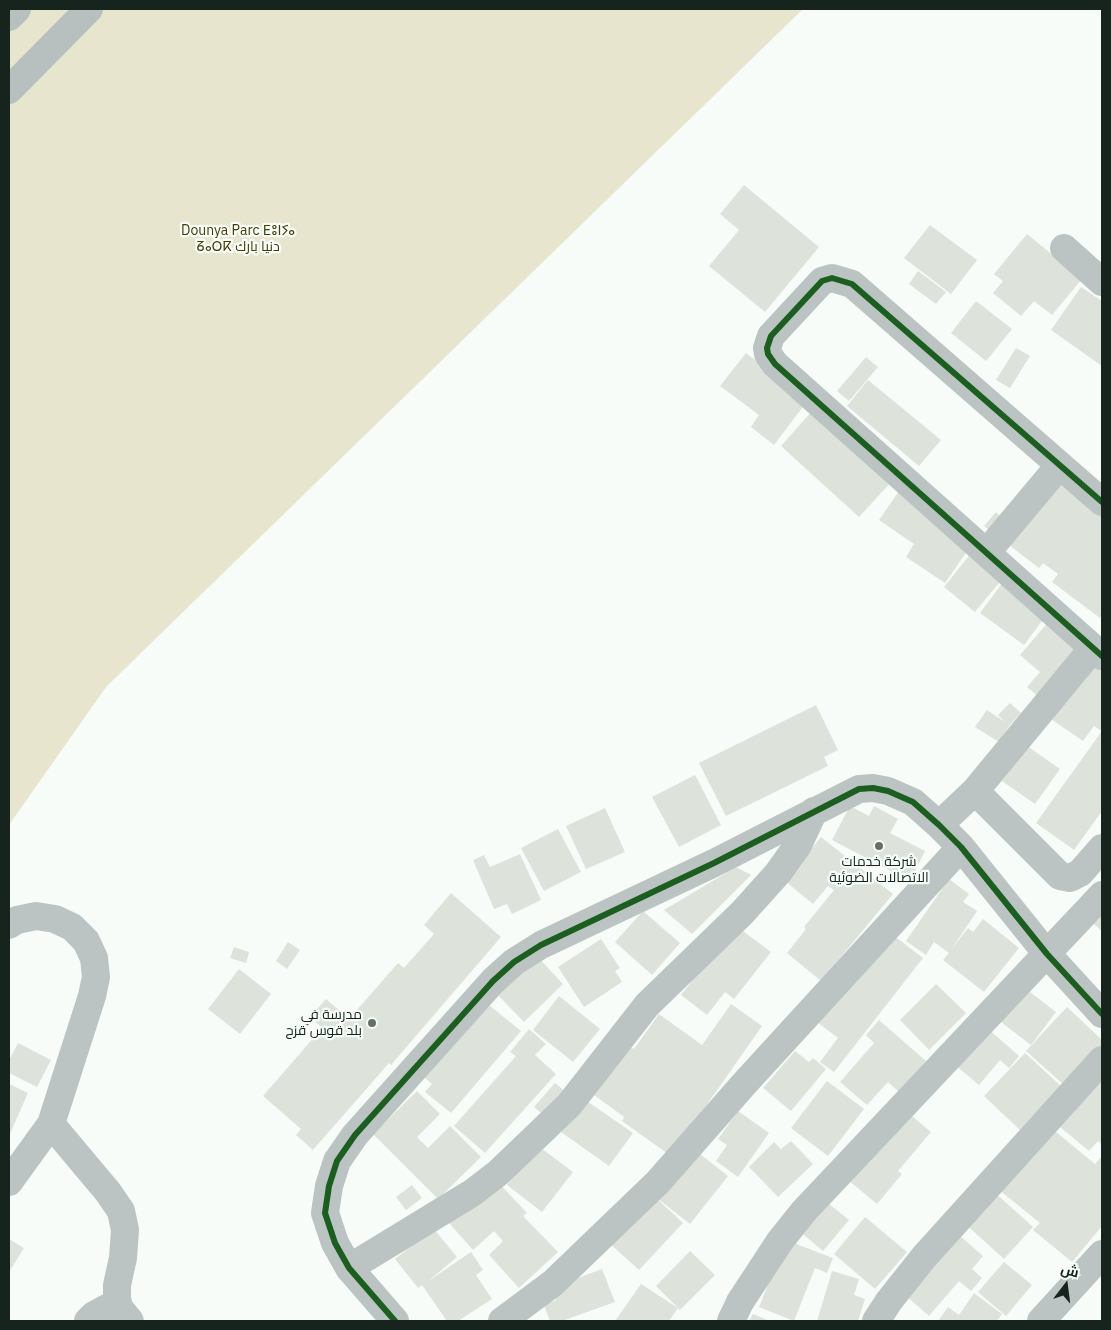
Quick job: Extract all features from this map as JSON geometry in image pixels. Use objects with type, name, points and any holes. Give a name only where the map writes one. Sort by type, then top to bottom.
[{"type":"highway","points":[[9,16],[17,9]]},
{"type":"highway","points":[[9,90],[89,9]]},
{"type":"street","points":[[1064,248],[1102,282]]},
{"type":"street","points":[[939,825],[975,791],[1098,652],[775,364],[767,348],[770,336],[822,281],[837,279],[852,284],[1102,502]]},
{"type":"street","points":[[987,552],[1060,466]]},
{"type":"street","points":[[382,1316],[334,1243],[325,1213],[328,1186],[337,1161],[355,1135],[493,981],[514,962],[541,945],[714,863],[859,789],[874,788],[888,791],[913,802],[939,825],[961,847],[1047,954],[1102,1014]]},
{"type":"street","points":[[975,791],[1060,876],[1070,878],[1080,873],[1102,848]]},
{"type":"street","points":[[349,1268],[472,1193],[498,1173],[569,1105],[647,1005],[742,913],[778,873],[798,844],[814,811]]},
{"type":"street","points":[[502,1321],[553,1283],[658,1182],[744,1084],[961,847]]},
{"type":"street","points":[[718,1321],[736,1311],[780,1241],[804,1211],[1102,895]]},
{"type":"street","points":[[9,925],[17,920],[36,916],[55,918],[72,927],[86,941],[94,958],[96,977],[92,996],[51,1124],[9,1182]]},
{"type":"street","points":[[876,1321],[889,1301],[924,1257],[1102,1060]]},
{"type":"street","points":[[51,1124],[122,1211],[125,1230],[123,1258],[117,1285],[124,1312],[94,1315],[88,1321]]},
{"type":"street","points":[[1041,1321],[1102,1254]]},
{"type":"green space","name":"Dounya Parc ⴹⵓⵏⵢⴰ ⵒⴰⵔⴽ دنيا بارك","points":[[9,9],[803,9],[106,687],[9,825]]},
{"type":"building","points":[[744,185],[819,247],[765,312],[709,266],[739,230],[720,214]]},
{"type":"building","points":[[930,225],[977,260],[951,294],[904,258]]},
{"type":"building","points":[[1027,234],[1082,279],[1052,315],[1034,301],[1021,316],[993,293],[1003,281],[994,274]]},
{"type":"building","points":[[918,271],[946,292],[936,304],[909,284]]},
{"type":"building","points":[[1081,287],[1102,301],[1102,366],[1051,330]]},
{"type":"building","points":[[976,301],[1012,329],[986,361],[951,333]]},
{"type":"building","points":[[1016,348],[1030,356],[1010,388],[996,380]]},
{"type":"building","points":[[746,353],[808,400],[774,445],[751,427],[759,415],[720,386]]},
{"type":"building","points":[[866,357],[878,367],[849,401],[837,391]]},
{"type":"building","points":[[868,380],[941,440],[919,466],[847,406]]},
{"type":"building","points":[[813,410],[892,481],[859,517],[781,446]]},
{"type":"building","points":[[1060,477],[1102,508],[1102,614],[1100,618],[1052,582],[1058,574],[1043,563],[1039,568],[1009,545]]},
{"type":"building","points":[[899,491],[970,547],[945,583],[906,557],[914,544],[879,520]]},
{"type":"building","points":[[996,512],[1003,519],[991,532],[984,526]]},
{"type":"building","points":[[972,552],[1003,578],[975,612],[944,587]]},
{"type":"building","points":[[1003,582],[1047,614],[1024,645],[980,613]]},
{"type":"building","points":[[1050,620],[1082,646],[1039,697],[1027,687],[1040,672],[1020,655]]},
{"type":"building","points":[[1095,659],[1102,665],[1102,731],[1094,726],[1083,741],[1051,719]]},
{"type":"building","points":[[1010,703],[1021,713],[1010,725],[999,742],[975,727],[987,710],[1005,722],[998,715]]},
{"type":"building","points":[[816,705],[838,750],[824,757],[828,766],[726,816],[699,763]]},
{"type":"building","points":[[1102,731],[1102,811],[1074,850],[1036,823]]},
{"type":"building","points":[[1027,746],[1060,769],[1035,804],[1002,781]]},
{"type":"building","points":[[695,775],[721,825],[679,847],[652,797]]},
{"type":"building","name":"شركة خدمات الاتصالات الضوئية","points":[[850,806],[869,816],[874,806],[898,819],[890,833],[925,851],[910,881],[832,840]]},
{"type":"building","points":[[605,808],[625,852],[586,869],[566,826]]},
{"type":"building","points":[[558,829],[581,872],[544,891],[521,848]]},
{"type":"building","points":[[821,837],[893,894],[821,981],[787,953],[806,929],[804,927],[834,890],[828,886],[813,904],[785,881]]},
{"type":"building","points":[[520,854],[541,900],[512,914],[507,904],[494,909],[473,860],[484,855],[490,867]]},
{"type":"building","points":[[736,867],[751,875],[692,934],[664,910]]},
{"type":"building","points":[[949,879],[969,894],[963,902],[977,911],[951,950],[968,928],[973,932],[983,919],[1019,948],[984,992],[943,960],[949,953],[934,942],[926,955],[906,941]]},
{"type":"building","name":"مدرسة في بلد قوس قزح","points":[[451,893],[501,937],[391,1065],[389,1063],[313,1150],[296,1135],[301,1129],[263,1096],[322,1028],[310,1017],[326,999],[349,1019],[398,963],[404,968],[434,934],[424,925]]},
{"type":"building","points":[[1102,903],[1102,931],[1089,920]]},
{"type":"building","points":[[643,911],[680,943],[652,975],[615,942]]},
{"type":"building","points":[[735,925],[771,952],[734,999],[725,992],[707,1015],[681,995]]},
{"type":"building","points":[[889,932],[923,958],[834,1072],[820,1062],[838,1038],[817,1022]]},
{"type":"building","points":[[601,939],[620,968],[615,971],[622,982],[584,1007],[558,967]]},
{"type":"building","points":[[288,942],[300,950],[287,969],[276,961]]},
{"type":"building","points":[[234,947],[249,952],[246,963],[230,958]]},
{"type":"building","points":[[535,954],[563,984],[524,1022],[495,992]]},
{"type":"building","points":[[239,969],[271,994],[240,1034],[208,1009]]},
{"type":"building","points":[[936,984],[966,1013],[929,1050],[900,1020]]},
{"type":"building","points":[[1026,989],[1056,1012],[1031,1045],[1001,1022]]},
{"type":"building","points":[[559,996],[600,1029],[573,1062],[533,1030]]},
{"type":"building","points":[[485,1002],[521,1031],[451,1113],[425,1092],[432,1084],[424,1077]]},
{"type":"building","points":[[731,1004],[762,1026],[671,1156],[622,1121],[624,1117],[594,1095],[629,1046],[634,1049],[659,1014],[702,1045]]},
{"type":"building","points":[[1067,1007],[1102,1040],[1102,1046],[1065,1086],[1026,1051]]},
{"type":"building","points":[[879,1020],[926,1061],[899,1092],[888,1082],[867,1105],[840,1082],[874,1043],[866,1035]]},
{"type":"building","points":[[986,1027],[1019,1056],[1009,1068],[1000,1060],[979,1085],[954,1064]]},
{"type":"building","points":[[529,1029],[546,1044],[535,1055],[556,1074],[485,1153],[454,1126],[516,1056],[510,1052]]},
{"type":"building","points":[[18,1043],[51,1060],[37,1087],[9,1073],[9,1060]]},
{"type":"building","points":[[795,1051],[809,1062],[813,1058],[826,1069],[791,1111],[763,1088]]},
{"type":"building","points":[[1025,1053],[1061,1086],[1020,1130],[984,1096]]},
{"type":"building","points":[[1102,1076],[1102,1145],[1098,1141],[1089,1151],[1060,1127]]},
{"type":"building","points":[[827,1081],[864,1109],[828,1156],[791,1128]]},
{"type":"building","points":[[555,1083],[568,1094],[547,1118],[534,1107]]},
{"type":"building","points":[[9,1084],[28,1093],[9,1136]]},
{"type":"building","points":[[417,1091],[440,1114],[417,1137],[428,1148],[450,1126],[481,1157],[438,1199],[373,1134]]},
{"type":"building","points":[[584,1099],[633,1133],[609,1166],[561,1132]]},
{"type":"building","points":[[738,1111],[769,1133],[738,1177],[716,1161],[727,1145],[718,1139]]},
{"type":"building","points":[[906,1111],[931,1132],[898,1171],[902,1174],[877,1204],[848,1180]]},
{"type":"building","points":[[1050,1127],[1095,1164],[1102,1156],[1102,1226],[1072,1262],[1033,1230],[1040,1223],[998,1189]]},
{"type":"building","points":[[791,1141],[813,1164],[778,1197],[749,1167],[774,1142],[781,1149]]},
{"type":"building","points":[[537,1145],[573,1172],[542,1212],[507,1185]]},
{"type":"building","points":[[695,1150],[728,1176],[690,1224],[657,1198]]},
{"type":"building","points":[[496,1180],[527,1213],[523,1216],[558,1252],[519,1288],[489,1255],[503,1241],[494,1231],[473,1250],[449,1223]]},
{"type":"building","points":[[412,1185],[422,1198],[406,1210],[396,1197]]},
{"type":"building","points":[[991,1189],[1033,1227],[1004,1259],[962,1221]]},
{"type":"building","points":[[653,1195],[683,1223],[639,1270],[608,1242]]},
{"type":"building","points":[[823,1199],[849,1220],[823,1251],[797,1229]]},
{"type":"building","points":[[865,1217],[907,1252],[875,1289],[834,1254]]},
{"type":"building","points":[[433,1228],[457,1257],[427,1282],[471,1252],[483,1270],[476,1275],[492,1299],[458,1321],[447,1321],[422,1285],[418,1288],[395,1259]]},
{"type":"building","points":[[958,1234],[983,1256],[972,1269],[982,1278],[971,1291],[959,1281],[929,1316],[905,1295]]},
{"type":"building","points":[[9,1239],[24,1248],[9,1272]]},
{"type":"building","points":[[786,1240],[833,1258],[827,1273],[815,1268],[794,1321],[759,1307]]},
{"type":"building","points":[[690,1251],[715,1275],[680,1310],[656,1286]]},
{"type":"building","points":[[1004,1262],[1032,1285],[1006,1316],[978,1292]]},
{"type":"building","points":[[602,1269],[615,1302],[562,1321],[550,1321],[544,1305],[556,1300],[551,1288]]},
{"type":"building","points":[[832,1271],[859,1279],[854,1295],[865,1299],[858,1321],[817,1321]]},
{"type":"building","points":[[641,1284],[678,1308],[669,1321],[615,1321]]},
{"type":"building","points":[[974,1293],[1002,1314],[997,1321],[938,1321],[948,1307],[959,1315]]},
{"type":"building","points":[[753,1314],[770,1321],[749,1321]]},
{"type":"cycle path","points":[[1102,502],[852,284],[832,278],[822,281],[771,336],[767,348],[768,354],[775,364],[1102,656]]},
{"type":"cycle path","points":[[395,1321],[349,1268],[335,1243],[325,1213],[329,1186],[337,1161],[355,1135],[493,981],[514,962],[541,945],[714,863],[859,789],[873,788],[888,791],[913,802],[939,825],[961,847],[1047,954],[1102,1014]]},
{"type":"place","name":"شركة خدمات الاتصالات الضوئية","points":[[879,846]]},
{"type":"place","name":"مدرسة في بلد قوس قزح","points":[[372,1023]]}]
